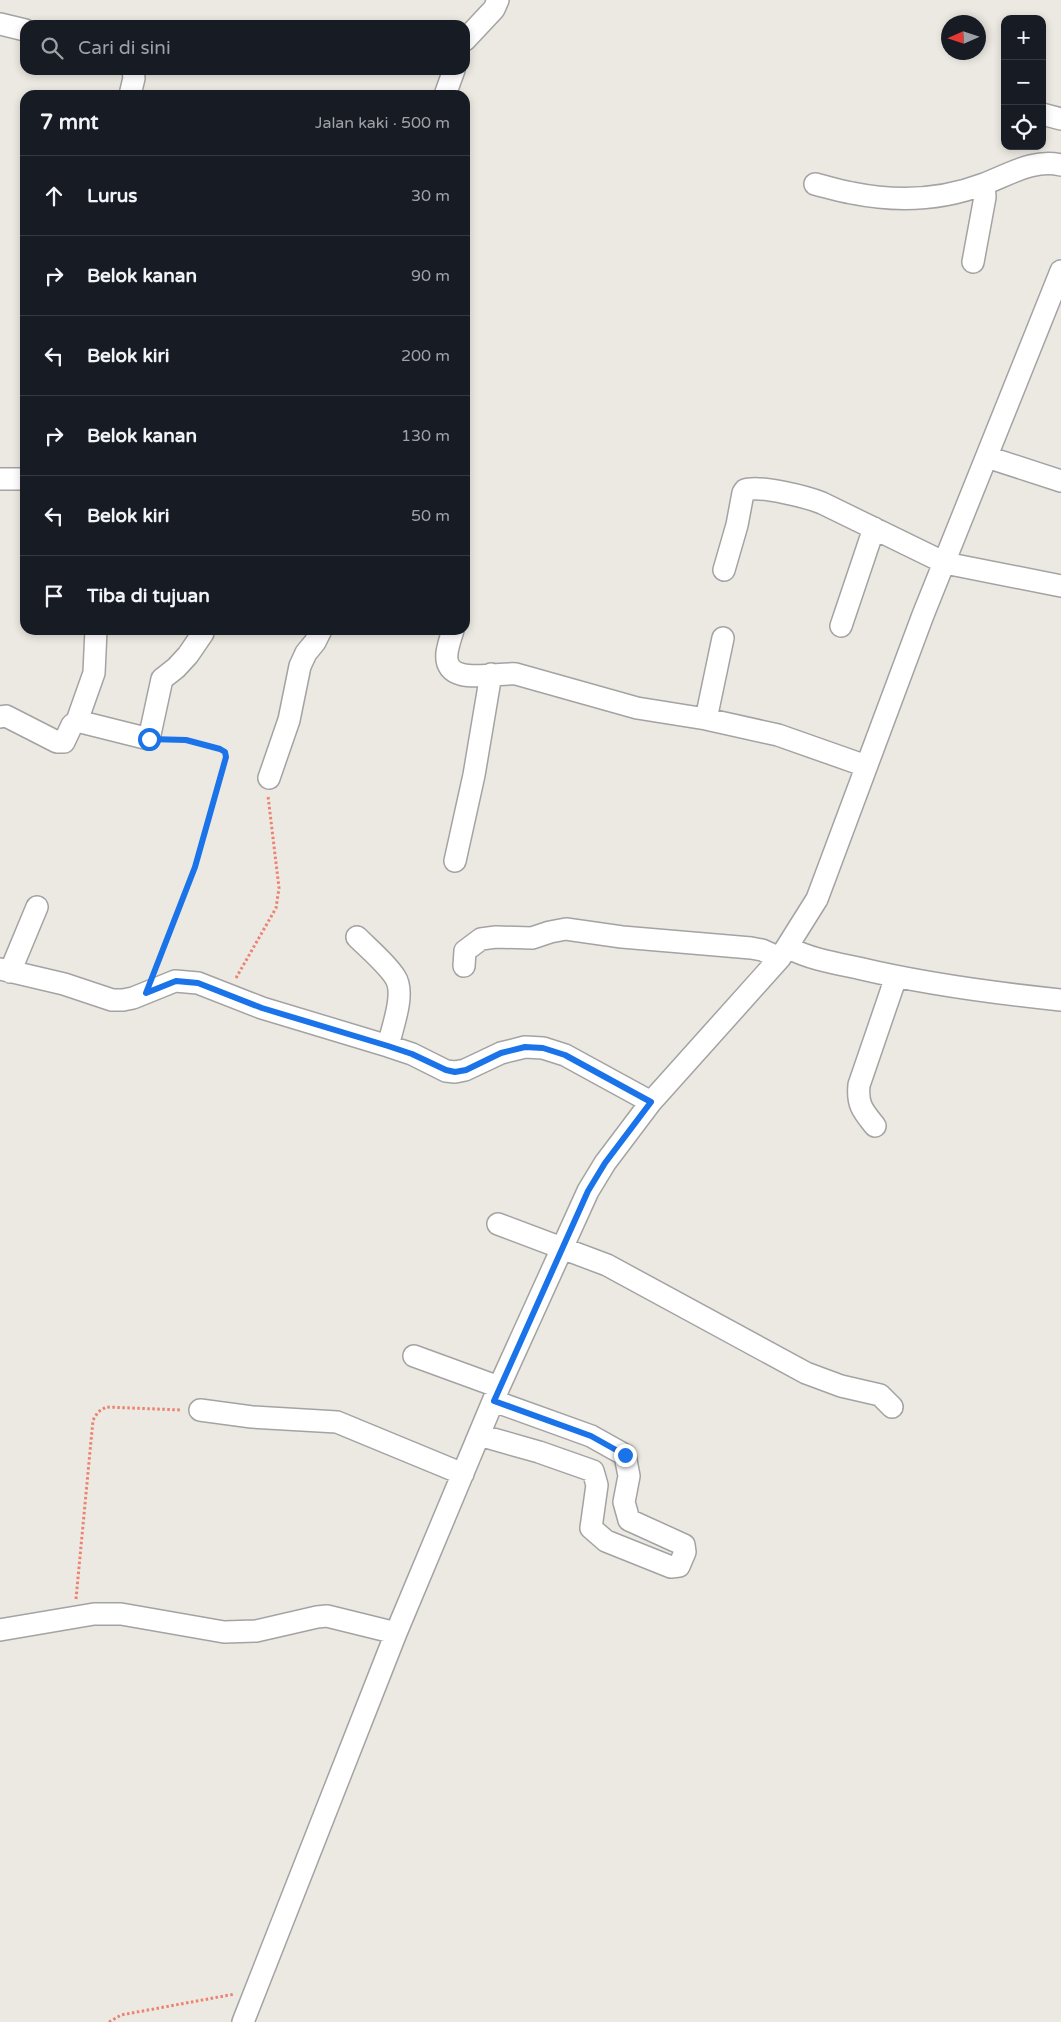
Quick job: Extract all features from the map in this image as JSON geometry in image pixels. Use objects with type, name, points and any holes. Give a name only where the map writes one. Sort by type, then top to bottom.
[{"type":"street","points":[[470,34],[494,8],[498,0]]},
{"type":"street","points":[[0,24],[20,29]]},
{"type":"street","points":[[131,90],[134,75]]},
{"type":"street","points":[[447,90],[452,75]]},
{"type":"street","points":[[1046,115],[1061,118]]},
{"type":"street","points":[[815,184],[852,193],[895,198],[928,198],[960,193],[1034,165],[1049,163],[1061,165]]},
{"type":"street","points":[[973,262],[985,197],[984,184]]},
{"type":"street","points":[[243,2022],[396,1633],[496,1394],[588,1191],[605,1163],[651,1102],[784,953],[817,900],[866,766],[987,457],[1053,312],[1061,271]]},
{"type":"street","points":[[987,457],[1061,481]]},
{"type":"street","points":[[0,479],[20,479]]},
{"type":"street","points":[[724,570],[737,524],[742,493],[750,488],[810,498],[945,563],[1060,585]]},
{"type":"street","points":[[841,626],[874,528]]},
{"type":"street","points":[[0,717],[6,716],[61,743],[67,738],[72,725],[78,721],[94,673],[96,635]]},
{"type":"street","points":[[78,721],[149,739],[162,680],[188,655],[201,635]]},
{"type":"street","points":[[269,778],[289,720],[300,666],[306,653],[316,642],[319,635]]},
{"type":"street","points":[[452,635],[447,653],[447,662],[456,674],[464,676],[516,674],[637,708],[706,719],[778,735],[866,766]]},
{"type":"street","points":[[706,719],[723,638]]},
{"type":"street","points":[[456,861],[474,776],[491,674]]},
{"type":"street","points":[[37,908],[5,970],[64,984],[112,1000],[123,1000],[176,981],[198,983],[262,1008],[412,1054],[446,1070],[455,1072],[466,1070],[501,1053],[525,1047],[543,1048],[565,1055],[651,1102]]},
{"type":"street","points":[[464,966],[465,951],[480,939],[496,937],[532,938],[566,929],[622,937],[751,948],[809,957],[896,977],[1004,994],[1061,1000]]},
{"type":"street","points":[[357,936],[395,977],[399,987],[399,998],[388,1046]]},
{"type":"street","points":[[875,1126],[861,1108],[857,1097],[859,1085],[896,977]]},
{"type":"street","points":[[498,1224],[607,1265],[806,1373],[841,1386],[880,1395],[892,1407]]},
{"type":"street","points":[[414,1356],[591,1436],[625,1455],[629,1476],[624,1502],[629,1520],[684,1545],[685,1552],[679,1566],[671,1567],[606,1541],[591,1528],[596,1485],[593,1471],[539,1452],[479,1435]]},
{"type":"street","points":[[200,1410],[252,1417],[336,1422],[463,1474]]},
{"type":"street","points":[[626,1548],[636,1523]]},
{"type":"street","points":[[0,1630],[94,1614],[121,1614],[224,1632],[256,1631],[322,1616],[396,1633]]},
{"type":"path","points":[[146,993],[195,867],[226,757],[225,752],[220,749],[193,742],[149,739]]},
{"type":"path","points":[[227,995],[276,908],[278,900],[279,888],[269,804],[269,778]]},
{"type":"path","points":[[74,1617],[90,1435],[93,1420],[98,1412],[106,1407],[200,1410]]},
{"type":"path","points":[[109,2022],[121,2015],[255,1990]]},
{"type":"route","points":[[149,739],[186,740],[220,749],[225,752],[226,757],[195,867],[146,993],[176,981],[198,983],[262,1008],[412,1054],[446,1070],[455,1072],[466,1070],[501,1053],[525,1047],[543,1048],[565,1055],[651,1102],[605,1163],[588,1191],[499,1386],[494,1401],[591,1436],[625,1455]]}]
